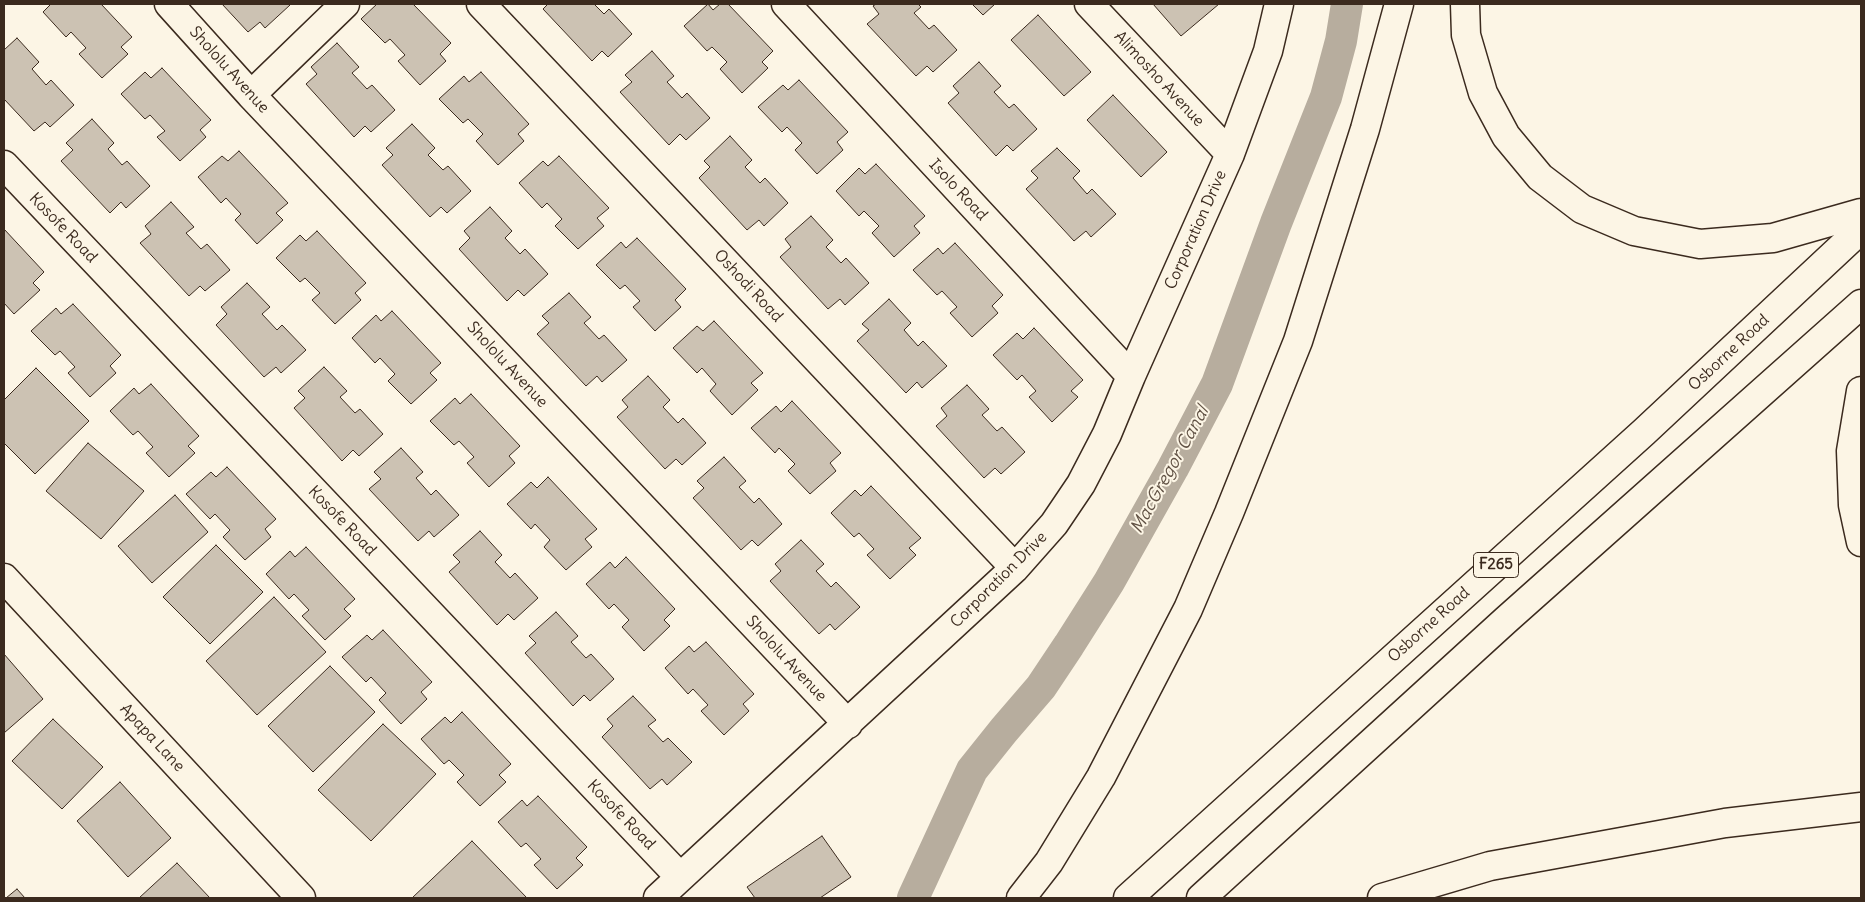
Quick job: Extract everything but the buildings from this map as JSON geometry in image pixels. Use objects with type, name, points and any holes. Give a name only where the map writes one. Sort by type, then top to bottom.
[{"type":"main road","name":"Shololu Avenue","points":[[168,4],[251,95],[848,724]]},
{"type":"main road","points":[[251,95],[346,4]]},
{"type":"main road","name":"Oshodi Road","points":[[481,4],[1015,568]]},
{"type":"main road","name":"Isolo Road","points":[[786,4],[1130,376]]},
{"type":"main road","name":"Alimosho Avenue","points":[[1089,4],[1230,154]]},
{"type":"main road","name":"Corporation Drive","points":[[658,898],[1015,568],[1054,524],[1081,484],[1107,434],[1130,376],[1230,154],[1268,51],[1279,4]]},
{"type":"main road","points":[[1021,898],[1049,862],[1101,777],[1188,609],[1229,513],[1298,341],[1365,129],[1399,4]]},
{"type":"main road","points":[[1465,4],[1466,36],[1483,93],[1506,136],[1540,177],[1582,209],[1634,231],[1700,244],[1773,238],[1861,213]]},
{"type":"main road","name":"Kosofe Road","points":[[4,165],[680,877]]},
{"type":"main road","name":"Osborne Road","points":[[1128,898],[1637,438],[1861,229]]},
{"type":"main road","points":[[1201,898],[1506,620],[1861,304]]},
{"type":"main road","points":[[1861,391],[1852,451],[1853,504],[1861,542]]},
{"type":"main road","name":"Apapa Lane","points":[[4,578],[301,898]]},
{"type":"main road","points":[[1382,898],[1490,866],[1725,823],[1861,808]]},
{"type":"waterway","name":"MacGregor Canal","points":[[913,898],[972,770],[1041,687],[1109,582],[1173,468],[1217,384],[1276,223],[1326,97],[1341,41],[1347,4]]}]
